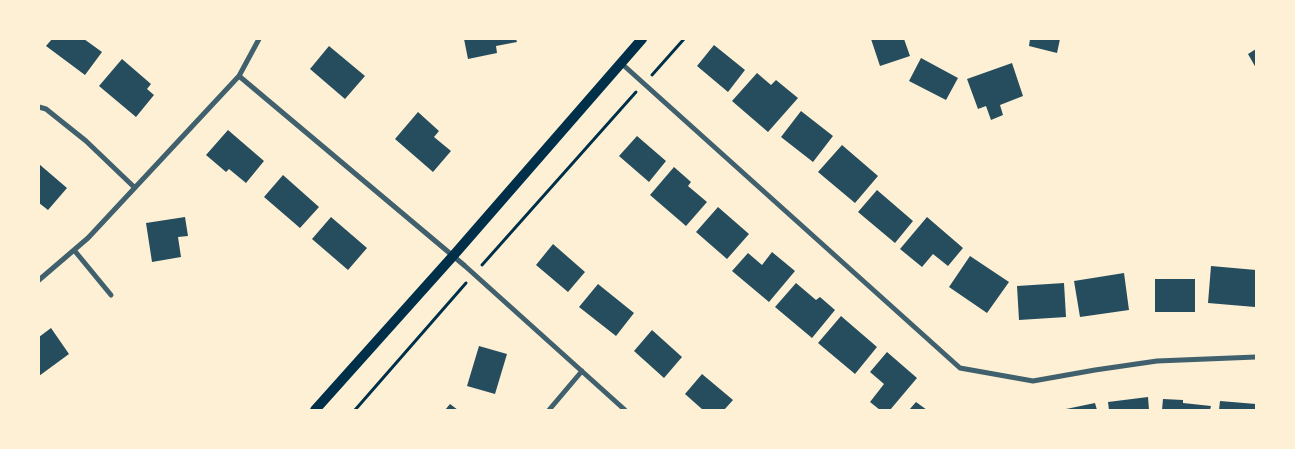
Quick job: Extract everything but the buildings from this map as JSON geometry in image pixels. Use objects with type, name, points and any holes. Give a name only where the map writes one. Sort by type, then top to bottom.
[{"type":"main road","points":[[315,410],[453,256],[642,39]]},
{"type":"street","points":[[39,280],[88,238],[239,76],[259,39]]},
{"type":"street","points":[[621,62],[960,368],[1033,381],[1157,361],[1256,358]]},
{"type":"street","points":[[239,76],[465,266],[625,410]]},
{"type":"street","points":[[39,107],[46,109],[86,141],[134,188]]},
{"type":"street","points":[[74,250],[111,295]]},
{"type":"street","points":[[549,410],[582,372]]},
{"type":"path","points":[[665,60],[684,39]]},
{"type":"path","points":[[490,256],[630,98]]},
{"type":"path","points":[[354,410],[459,291]]}]
